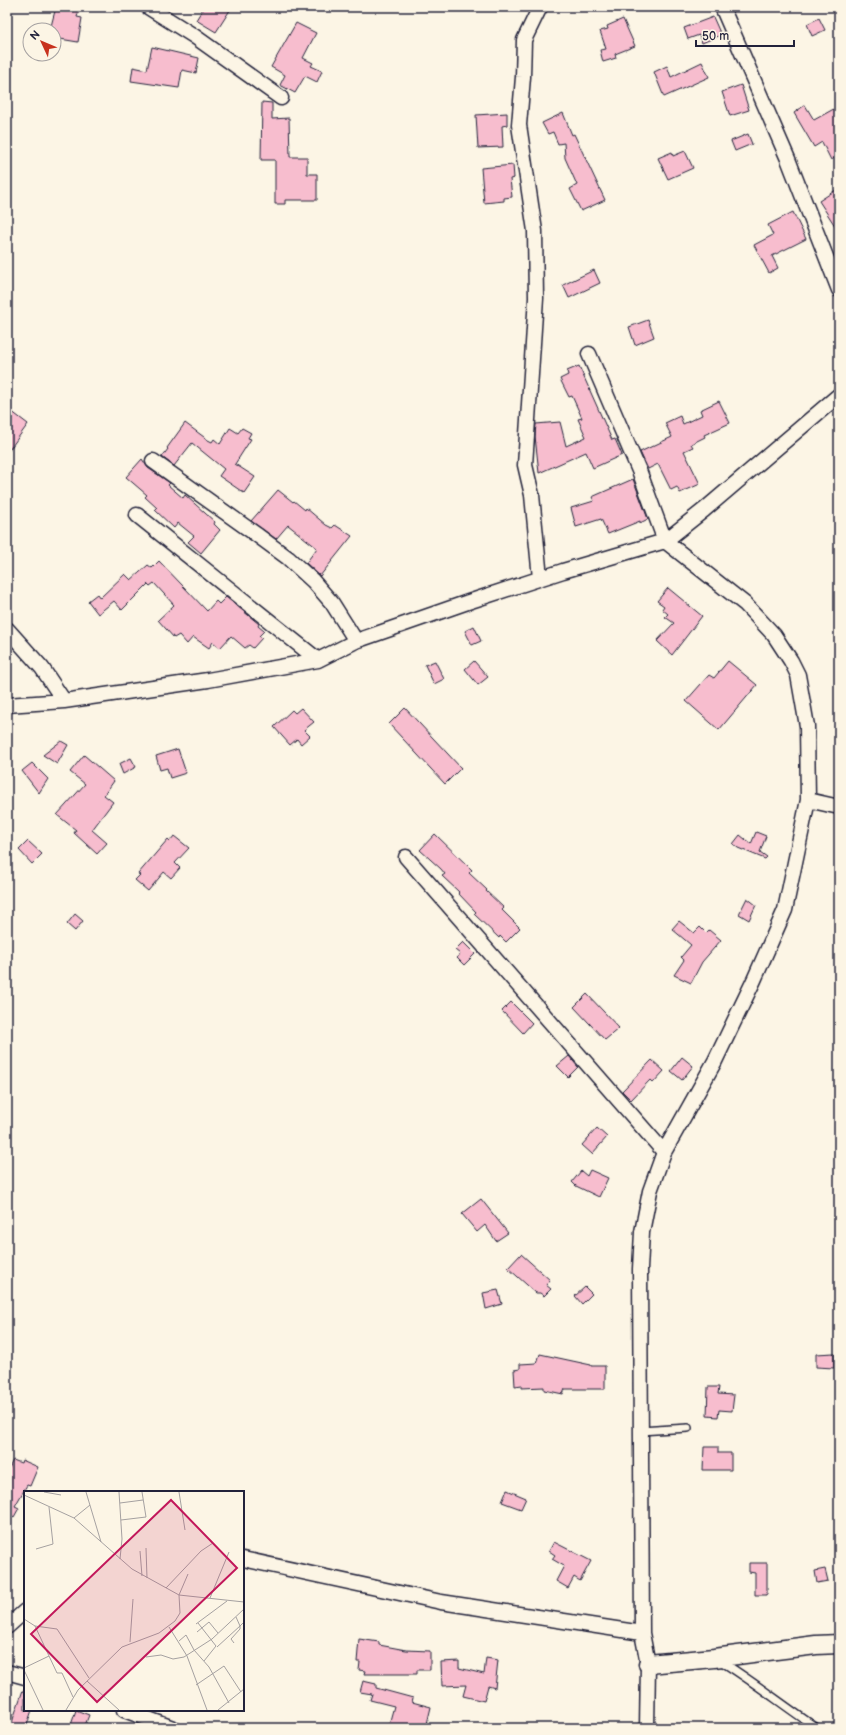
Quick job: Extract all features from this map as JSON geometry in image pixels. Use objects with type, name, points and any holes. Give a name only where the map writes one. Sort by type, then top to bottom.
[{"type":"street","points":[[148,7],[163,11],[194,36],[281,98]]},
{"type":"street","points":[[540,7],[524,40],[518,125],[534,231],[536,298],[526,465],[532,495],[540,578]]},
{"type":"street","points":[[722,7],[788,159],[839,290]]},
{"type":"street","points":[[589,354],[640,473],[666,540],[745,604],[774,635],[791,661],[798,676],[805,712],[808,800],[785,910],[754,980],[715,1061],[664,1152],[650,1191],[642,1232],[640,1269],[640,1430],[642,1633],[648,1664],[646,1728]]},
{"type":"street","points":[[7,705],[64,701],[208,680],[318,660],[356,641],[540,578],[666,540],[704,510],[839,395]]},
{"type":"street","points":[[153,461],[288,558],[313,581],[332,603],[356,641]]},
{"type":"street","points":[[137,515],[318,660]]},
{"type":"street","points":[[7,629],[42,668],[64,701]]},
{"type":"street","points":[[808,800],[839,807]]},
{"type":"street","points":[[406,857],[664,1152]]},
{"type":"street","points":[[244,1559],[441,1602],[642,1633]]},
{"type":"street","points":[[7,1627],[24,1612]]},
{"type":"street","points":[[648,1664],[714,1658],[808,1646],[839,1644]]},
{"type":"street","points":[[7,1672],[24,1677]]},
{"type":"street","points":[[127,1711],[173,1728]]},
{"type":"lane","points":[[640,1430],[688,1428]]},
{"type":"lane","points":[[714,1658],[747,1678],[817,1728]]},
{"type":"building","points":[[56,7],[80,7],[77,17],[82,18],[78,42],[62,39],[62,22],[52,22]]},
{"type":"building","points":[[204,7],[232,7],[216,32],[196,20]]},
{"type":"building","points":[[713,17],[721,35],[702,43],[699,35],[688,39],[684,28]]},
{"type":"building","points":[[819,18],[825,30],[812,36],[807,24]]},
{"type":"building","points":[[623,19],[635,46],[615,54],[616,58],[603,62],[600,50],[606,49],[600,31],[608,29],[607,26]]},
{"type":"building","points":[[296,23],[316,33],[303,58],[313,63],[311,66],[322,71],[317,82],[305,76],[295,93],[280,85],[285,75],[271,67]]},
{"type":"building","points":[[152,47],[199,58],[196,73],[182,70],[179,88],[131,81],[133,67],[147,70]]},
{"type":"building","points":[[702,62],[709,77],[664,97],[654,72],[667,66],[671,77]]},
{"type":"building","points":[[741,85],[749,110],[730,116],[722,92]]},
{"type":"building","points":[[262,102],[272,103],[272,119],[289,118],[290,157],[307,157],[307,174],[317,174],[317,200],[285,200],[285,204],[275,204],[275,160],[261,160]]},
{"type":"building","points":[[805,105],[814,120],[839,106],[839,156],[831,160],[822,142],[814,147],[794,113]]},
{"type":"building","points":[[507,113],[507,125],[502,126],[503,147],[478,148],[476,115]]},
{"type":"building","points":[[563,113],[572,135],[574,134],[605,200],[581,211],[570,189],[577,185],[565,158],[564,143],[558,144],[553,132],[548,134],[542,123]]},
{"type":"building","points":[[748,134],[752,144],[735,151],[731,141]]},
{"type":"building","points":[[685,151],[693,168],[668,179],[658,158],[672,152],[673,156]]},
{"type":"building","points":[[513,165],[514,178],[510,179],[512,197],[504,198],[504,201],[484,203],[481,168]]},
{"type":"building","points":[[839,188],[839,232],[819,201]]},
{"type":"building","points":[[793,212],[806,239],[772,256],[778,268],[769,273],[754,245],[773,235],[768,225]]},
{"type":"building","points":[[594,270],[600,283],[569,298],[563,285]]},
{"type":"building","points":[[648,320],[654,337],[635,345],[629,327]]},
{"type":"building","points":[[579,366],[612,440],[615,439],[622,455],[593,468],[586,452],[539,473],[535,436],[536,424],[560,422],[566,446],[586,437],[578,419],[582,418],[572,396],[569,397],[560,379],[568,375],[567,371]]},
{"type":"building","points":[[719,401],[730,423],[704,435],[705,437],[691,444],[693,447],[684,451],[700,484],[680,493],[677,487],[671,490],[658,464],[648,469],[640,452],[672,437],[665,423],[680,416],[683,424],[702,415],[700,410]]},
{"type":"building","points":[[7,408],[28,424],[7,453]]},
{"type":"building","points":[[185,423],[208,440],[212,442],[214,439],[220,444],[230,428],[238,433],[242,428],[251,433],[248,438],[251,439],[235,464],[255,477],[244,493],[219,476],[224,469],[192,443],[174,466],[162,457]]},
{"type":"building","points":[[142,459],[148,468],[170,483],[168,485],[183,498],[185,495],[215,522],[214,524],[220,530],[201,553],[188,542],[194,536],[178,523],[174,528],[155,510],[157,508],[145,497],[147,495],[126,477]]},
{"type":"building","points":[[633,479],[648,519],[608,534],[601,519],[576,527],[571,508],[594,501],[592,497]]},
{"type":"building","points":[[278,490],[305,510],[306,508],[326,525],[332,528],[335,525],[352,536],[320,576],[306,563],[317,548],[288,525],[276,539],[251,521]]},
{"type":"building","points":[[159,561],[207,611],[216,601],[219,604],[226,597],[259,624],[258,626],[264,631],[259,636],[262,638],[253,648],[249,645],[245,648],[231,636],[220,648],[213,642],[209,648],[193,637],[187,644],[179,635],[174,638],[158,620],[174,605],[154,583],[150,586],[148,584],[122,610],[114,601],[98,614],[88,601],[97,594],[100,598],[125,574],[131,580],[148,565],[152,568]]},
{"type":"building","points":[[668,588],[702,616],[672,655],[657,641],[674,623],[665,617],[668,614],[662,609],[664,606],[657,601]]},
{"type":"building","points":[[474,626],[481,641],[472,645],[465,631]]},
{"type":"building","points":[[435,661],[444,679],[434,684],[425,665]]},
{"type":"building","points":[[474,661],[488,677],[478,685],[465,669]]},
{"type":"building","points":[[728,661],[757,685],[719,730],[686,701],[709,675],[714,678]]},
{"type":"building","points":[[301,708],[314,722],[304,730],[310,736],[301,744],[297,739],[290,745],[274,727],[292,710],[295,713]]},
{"type":"building","points":[[405,708],[461,768],[445,784],[389,724]]},
{"type":"building","points":[[61,741],[68,745],[57,764],[43,755]]},
{"type":"building","points":[[178,749],[186,773],[170,778],[167,768],[160,770],[156,756]]},
{"type":"building","points":[[84,755],[114,781],[104,795],[113,802],[92,830],[107,843],[97,854],[74,833],[76,830],[57,815],[85,784],[70,772]]},
{"type":"building","points":[[131,758],[136,767],[123,774],[119,764]]},
{"type":"building","points":[[32,763],[48,779],[39,793],[22,771]]},
{"type":"building","points":[[756,832],[766,836],[760,852],[767,857],[765,859],[738,848],[733,844],[740,835],[751,844]]},
{"type":"building","points":[[435,834],[472,870],[469,873],[504,908],[502,910],[520,928],[506,942],[500,936],[499,938],[474,914],[476,912],[458,893],[459,892],[442,876],[445,874],[441,869],[420,850]]},
{"type":"building","points":[[174,836],[189,848],[175,863],[180,868],[171,878],[164,872],[148,891],[135,880],[140,875],[138,874],[168,839],[170,841]]},
{"type":"building","points":[[28,841],[42,854],[32,864],[19,850]]},
{"type":"building","points":[[747,898],[756,905],[749,920],[739,914]]},
{"type":"building","points":[[75,914],[83,921],[75,931],[67,924]]},
{"type":"building","points":[[679,921],[694,933],[700,927],[706,933],[709,930],[721,940],[702,962],[691,983],[674,975],[684,960],[681,957],[691,945],[672,929]]},
{"type":"building","points":[[463,942],[475,954],[464,965],[457,958],[460,954],[455,950]]},
{"type":"building","points":[[587,994],[619,1028],[605,1040],[574,1007]]},
{"type":"building","points":[[511,1002],[532,1023],[523,1033],[502,1011]]},
{"type":"building","points":[[569,1056],[578,1067],[568,1077],[557,1066]]},
{"type":"building","points":[[682,1057],[693,1066],[682,1080],[671,1071]]},
{"type":"building","points":[[652,1060],[664,1071],[653,1083],[650,1080],[631,1100],[622,1091]]},
{"type":"building","points":[[597,1128],[607,1137],[592,1154],[582,1145]]},
{"type":"building","points":[[590,1170],[608,1178],[599,1197],[576,1186],[572,1182],[581,1171],[587,1176]]},
{"type":"building","points":[[481,1199],[508,1233],[496,1241],[485,1225],[477,1232],[462,1214]]},
{"type":"building","points":[[521,1254],[550,1280],[546,1285],[551,1289],[544,1296],[540,1293],[536,1293],[508,1268]]},
{"type":"building","points":[[585,1287],[592,1294],[582,1304],[575,1296]]},
{"type":"building","points":[[498,1290],[502,1304],[486,1309],[483,1293]]},
{"type":"building","points":[[834,1353],[834,1368],[816,1367],[816,1354]]},
{"type":"building","points":[[540,1354],[591,1366],[605,1366],[605,1389],[565,1389],[563,1394],[544,1390],[544,1387],[522,1388],[522,1385],[515,1386],[514,1370],[520,1369],[520,1364],[537,1363]]},
{"type":"building","points":[[708,1387],[719,1387],[718,1394],[734,1395],[732,1411],[719,1410],[718,1417],[707,1416]]},
{"type":"building","points":[[704,1447],[718,1447],[718,1453],[731,1453],[731,1470],[703,1470]]},
{"type":"building","points":[[13,1460],[21,1463],[22,1460],[38,1467],[30,1486],[27,1485],[15,1506],[19,1508],[14,1517],[11,1515],[7,1521],[7,1472]]},
{"type":"building","points":[[507,1490],[526,1498],[521,1509],[502,1502]]},
{"type":"building","points":[[554,1542],[591,1561],[580,1581],[574,1577],[568,1588],[556,1581],[564,1566],[552,1559],[555,1555],[549,1551]]},
{"type":"building","points":[[749,1563],[767,1563],[767,1595],[755,1595],[755,1573],[749,1572]]},
{"type":"building","points":[[825,1569],[828,1581],[817,1583],[815,1571]]},
{"type":"building","points":[[359,1639],[379,1642],[379,1645],[406,1650],[430,1651],[430,1670],[417,1670],[417,1674],[364,1674],[365,1671],[359,1670],[360,1662],[357,1662]]},
{"type":"building","points":[[486,1658],[498,1660],[495,1688],[488,1686],[484,1701],[463,1696],[466,1685],[442,1686],[441,1662],[459,1661],[459,1668],[484,1674]]},
{"type":"building","points":[[363,1681],[376,1684],[376,1688],[413,1698],[412,1702],[431,1707],[426,1728],[414,1725],[413,1728],[388,1728],[394,1706],[370,1700],[372,1694],[360,1692]]},
{"type":"building","points":[[24,1690],[24,1711],[32,1711],[26,1728],[10,1728]]},
{"type":"building","points":[[76,1711],[89,1715],[84,1728],[70,1728]]}]
